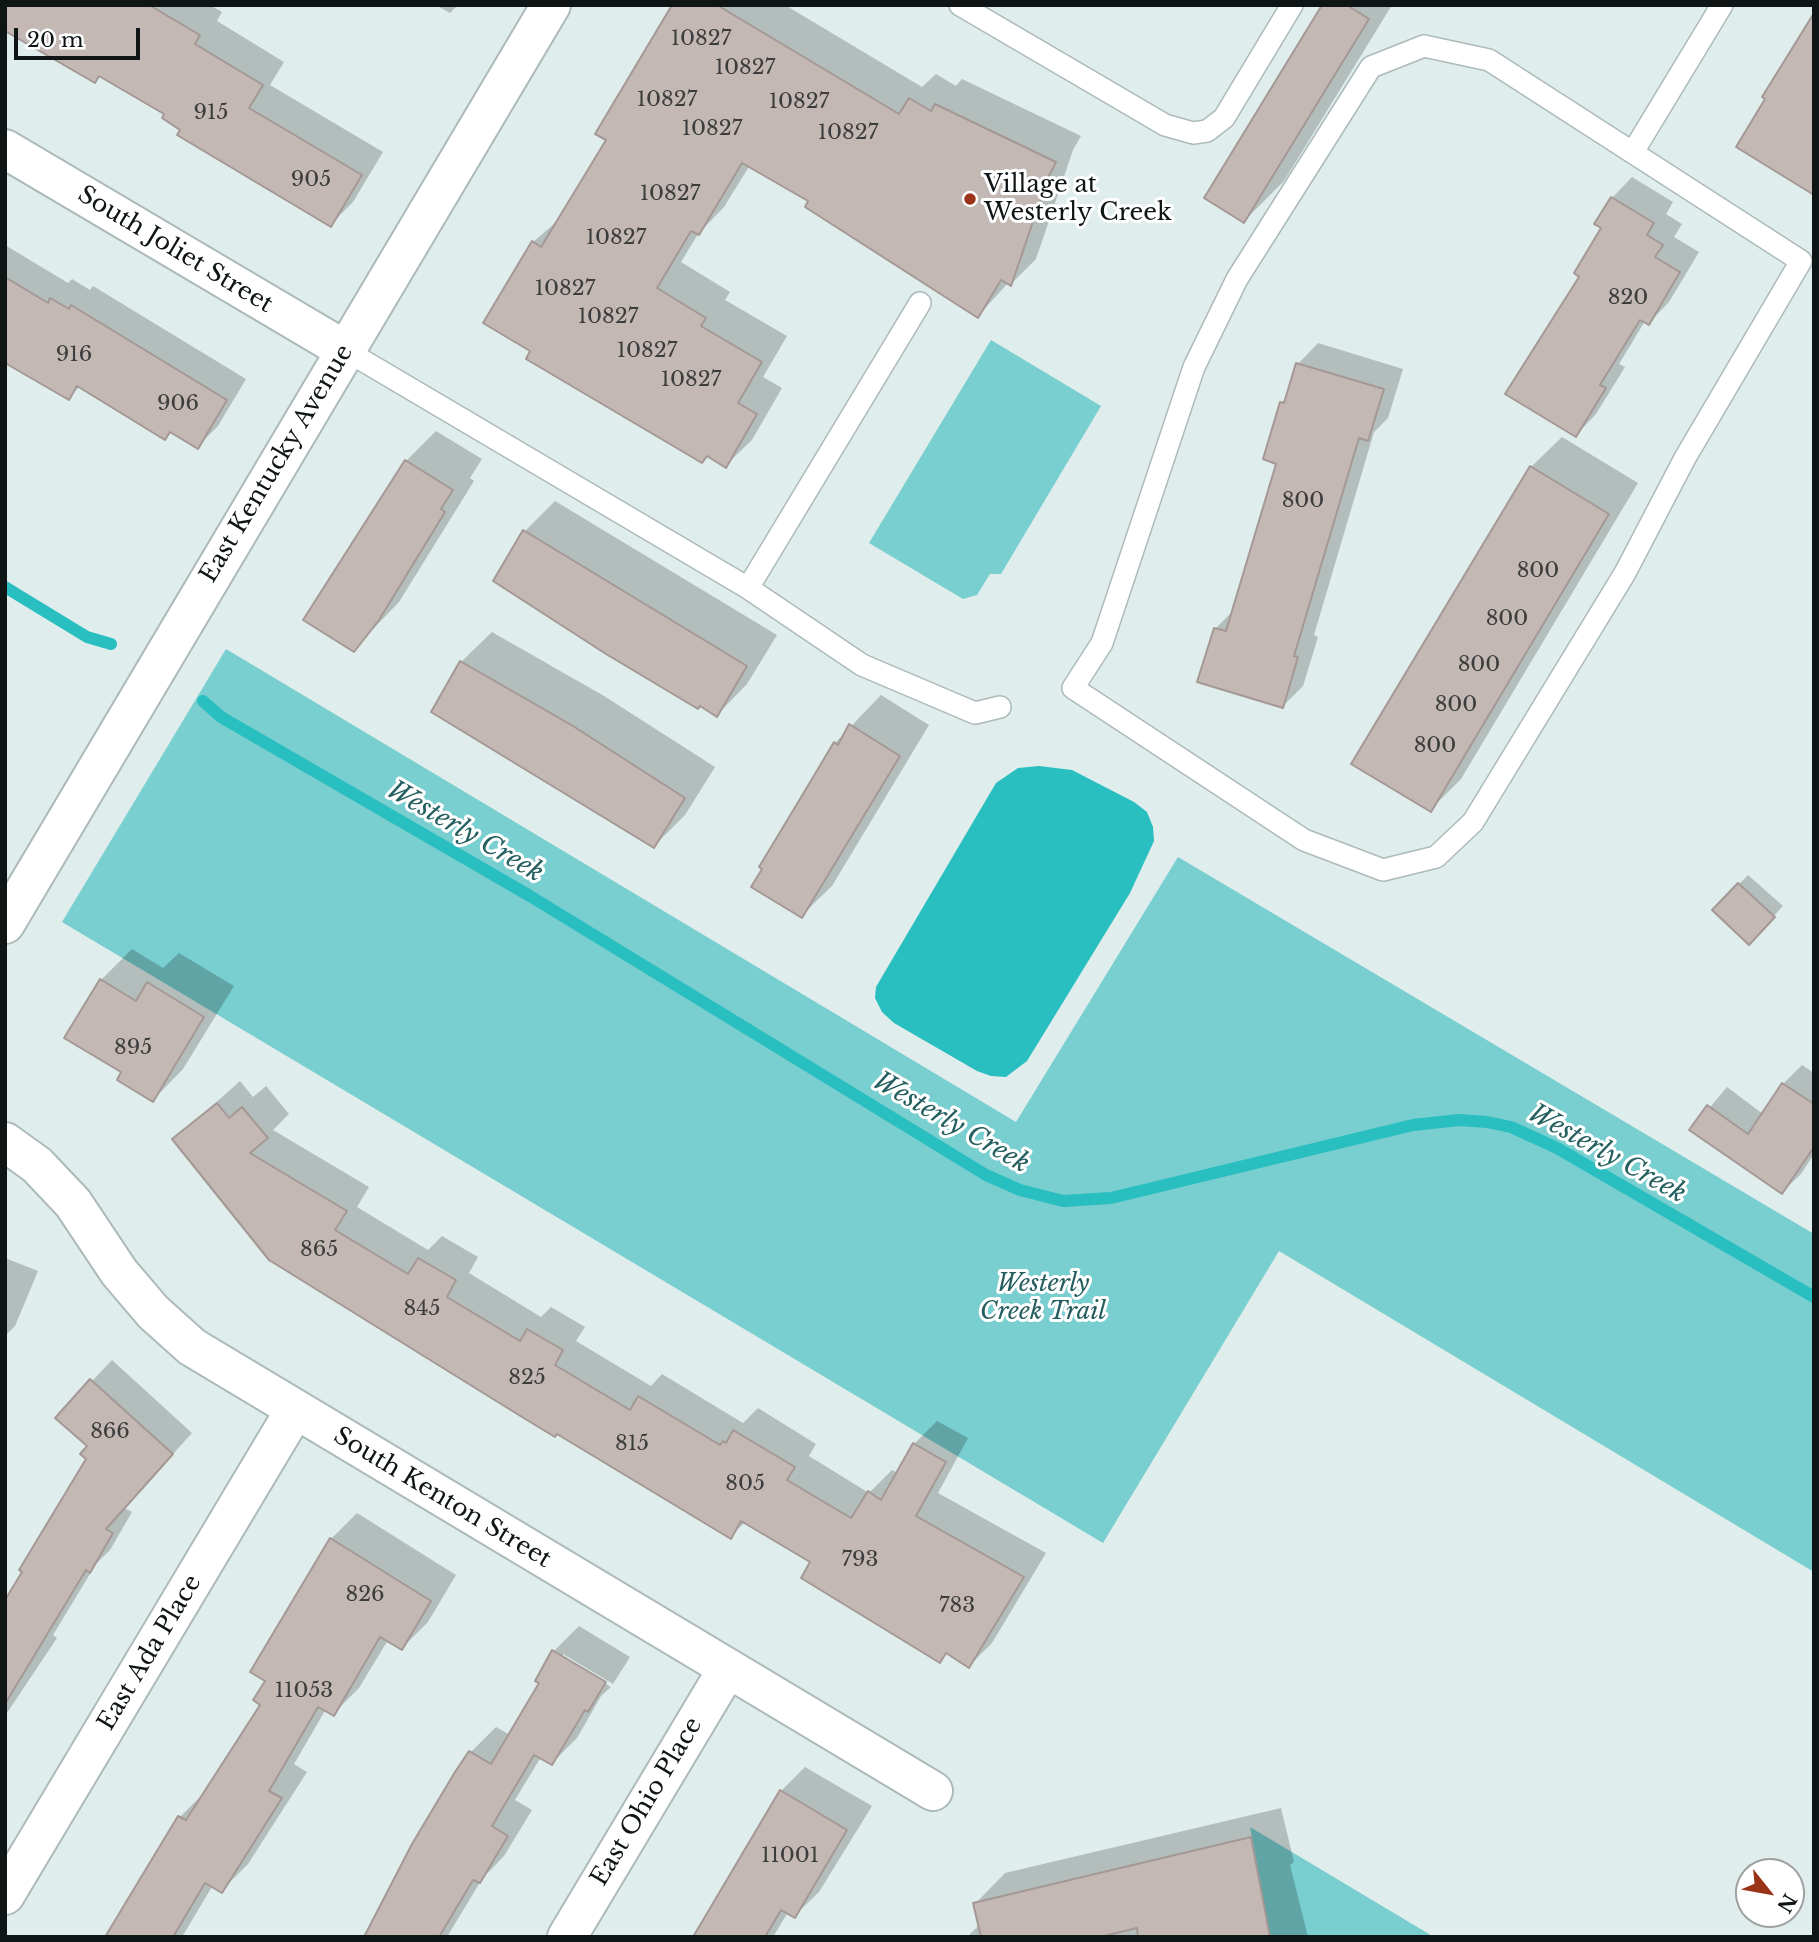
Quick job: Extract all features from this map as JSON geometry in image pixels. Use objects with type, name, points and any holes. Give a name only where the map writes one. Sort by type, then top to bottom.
[{"type":"street","name":"East Kentucky Avenue","points":[[5,924],[551,5]]},
{"type":"street","name":"South Joliet Street","points":[[5,149],[345,350]]},
{"type":"street","name":"South Kenton Street","points":[[5,1142],[37,1165],[73,1203],[119,1272],[153,1312],[192,1347],[933,1791]]},
{"type":"street","name":"East Ada Place","points":[[5,1895],[295,1410]]},
{"type":"street","name":"East Ohio Place","points":[[567,1937],[727,1668]]},
{"type":"lane","points":[[960,5],[989,13],[1165,125],[1193,133],[1207,131],[1224,118],[1292,5]]},
{"type":"lane","points":[[1633,152],[1721,5]]},
{"type":"lane","points":[[1424,46],[1489,60],[1633,152],[1801,261],[1685,458],[1625,573],[1473,822],[1436,857],[1383,870],[1304,840],[1073,688],[1102,643],[1194,367],[1237,279],[1371,66],[1424,46]]},
{"type":"lane","points":[[748,588],[920,303]]},
{"type":"lane","points":[[345,350],[748,588],[862,665],[975,713],[1000,707]]},
{"type":"green space","points":[[991,340],[1101,406],[1001,574],[990,574],[977,595],[963,599],[869,543]]},
{"type":"green space","name":"Westerly Creek Trail","points":[[226,649],[1016,1122],[1178,857],[1814,1234],[1814,1572],[1279,1251],[1103,1543],[62,922]]},
{"type":"green space","points":[[1250,1827],[1434,1937],[1270,1937]]},
{"type":"shaded area","points":[[1039,766],[1072,770],[1134,802],[1147,812],[1153,827],[1154,841],[1130,893],[1027,1061],[1006,1077],[991,1076],[977,1071],[894,1023],[882,1012],[875,998],[876,987],[996,783],[1018,768]]},
{"type":"building","points":[[5,5],[149,5],[200,35],[195,44],[263,85],[249,108],[362,175],[331,227],[177,135],[180,130],[162,118],[164,114],[99,76],[95,83],[5,31]]},
{"type":"building","points":[[672,5],[717,5],[899,114],[909,98],[931,111],[935,104],[1056,162],[1011,286],[1001,280],[978,318],[805,207],[808,201],[742,163],[699,235],[691,231],[657,288],[706,318],[701,326],[762,362],[738,403],[757,414],[726,468],[707,456],[702,463],[526,359],[530,351],[483,323],[532,241],[541,247],[606,140],[595,134]]},
{"type":"building","points":[[1322,5],[1347,5],[1369,19],[1244,223],[1204,198]]},
{"type":"building","points":[[1814,13],[1814,195],[1736,147],[1765,99],[1762,97]]},
{"type":"building","points":[[1611,197],[1654,223],[1647,235],[1663,245],[1655,257],[1680,272],[1649,325],[1640,320],[1600,385],[1606,388],[1576,437],[1505,394],[1579,277],[1574,273],[1601,228],[1594,224]]},
{"type":"building","points":[[5,277],[48,303],[50,298],[69,309],[71,305],[227,400],[198,449],[170,432],[165,440],[77,386],[69,400],[5,363]]},
{"type":"building","points":[[1296,363],[1384,389],[1368,441],[1359,438],[1294,656],[1298,657],[1283,708],[1197,682],[1214,628],[1226,631],[1276,464],[1263,459],[1280,402],[1284,403]]},
{"type":"building","points":[[405,460],[453,490],[441,509],[445,512],[379,620],[354,652],[303,620]]},
{"type":"building","points":[[1530,466],[1609,514],[1431,812],[1351,764]]},
{"type":"building","points":[[523,530],[747,666],[717,717],[700,706],[698,709],[606,654],[493,581]]},
{"type":"building","points":[[460,661],[573,726],[685,798],[654,848],[431,712]]},
{"type":"building","points":[[849,724],[900,756],[802,918],[751,887],[762,869],[759,867],[834,742],[838,745]]},
{"type":"building","points":[[1738,883],[1775,917],[1749,945],[1712,910]]},
{"type":"building","points":[[100,979],[136,1001],[147,982],[204,1017],[153,1102],[117,1080],[121,1072],[64,1038]]},
{"type":"building","points":[[1782,1083],[1814,1104],[1814,1147],[1782,1194],[1689,1130],[1707,1105],[1748,1134]]},
{"type":"building","points":[[217,1103],[229,1118],[242,1107],[268,1138],[250,1153],[347,1211],[335,1230],[408,1274],[418,1258],[456,1280],[447,1297],[520,1341],[527,1329],[563,1350],[555,1365],[630,1410],[638,1396],[720,1445],[723,1441],[726,1443],[733,1430],[795,1467],[787,1480],[851,1518],[868,1491],[881,1500],[913,1443],[946,1462],[916,1516],[1024,1577],[969,1668],[946,1653],[940,1663],[801,1578],[810,1562],[741,1521],[731,1539],[557,1434],[555,1437],[269,1260],[172,1139]]},
{"type":"building","points":[[90,1379],[173,1454],[106,1529],[113,1533],[90,1573],[86,1570],[5,1704],[5,1600],[22,1572],[19,1570],[86,1459],[80,1454],[87,1446],[55,1418]]},
{"type":"building","points":[[330,1538],[431,1601],[402,1650],[380,1637],[334,1716],[318,1707],[269,1791],[282,1798],[222,1893],[205,1883],[173,1937],[105,1937],[178,1816],[186,1820],[260,1705],[253,1700],[265,1681],[250,1672]]},
{"type":"building","points":[[552,1650],[606,1682],[588,1712],[585,1710],[552,1765],[534,1755],[492,1826],[508,1836],[480,1883],[473,1880],[439,1937],[364,1937],[412,1844],[455,1772],[469,1751],[491,1764],[539,1683],[535,1681]]},
{"type":"building","points":[[780,1790],[847,1830],[795,1918],[781,1910],[765,1937],[693,1937]]},
{"type":"building","points":[[1251,1837],[1270,1937],[1138,1937],[1137,1928],[1100,1937],[981,1937],[973,1903]]},
{"type":"waterway","name":"Westerly Creek","points":[[5,587],[87,637],[111,644]]},
{"type":"waterway","name":"Westerly Creek","points":[[203,701],[221,717],[530,896],[986,1175],[1020,1190],[1063,1201],[1111,1198],[1413,1125],[1459,1120],[1487,1122],[1511,1127],[1557,1148],[1814,1297]]},
{"type":"place","name":"Village at Westerly Creek","points":[[970,199]]}]
